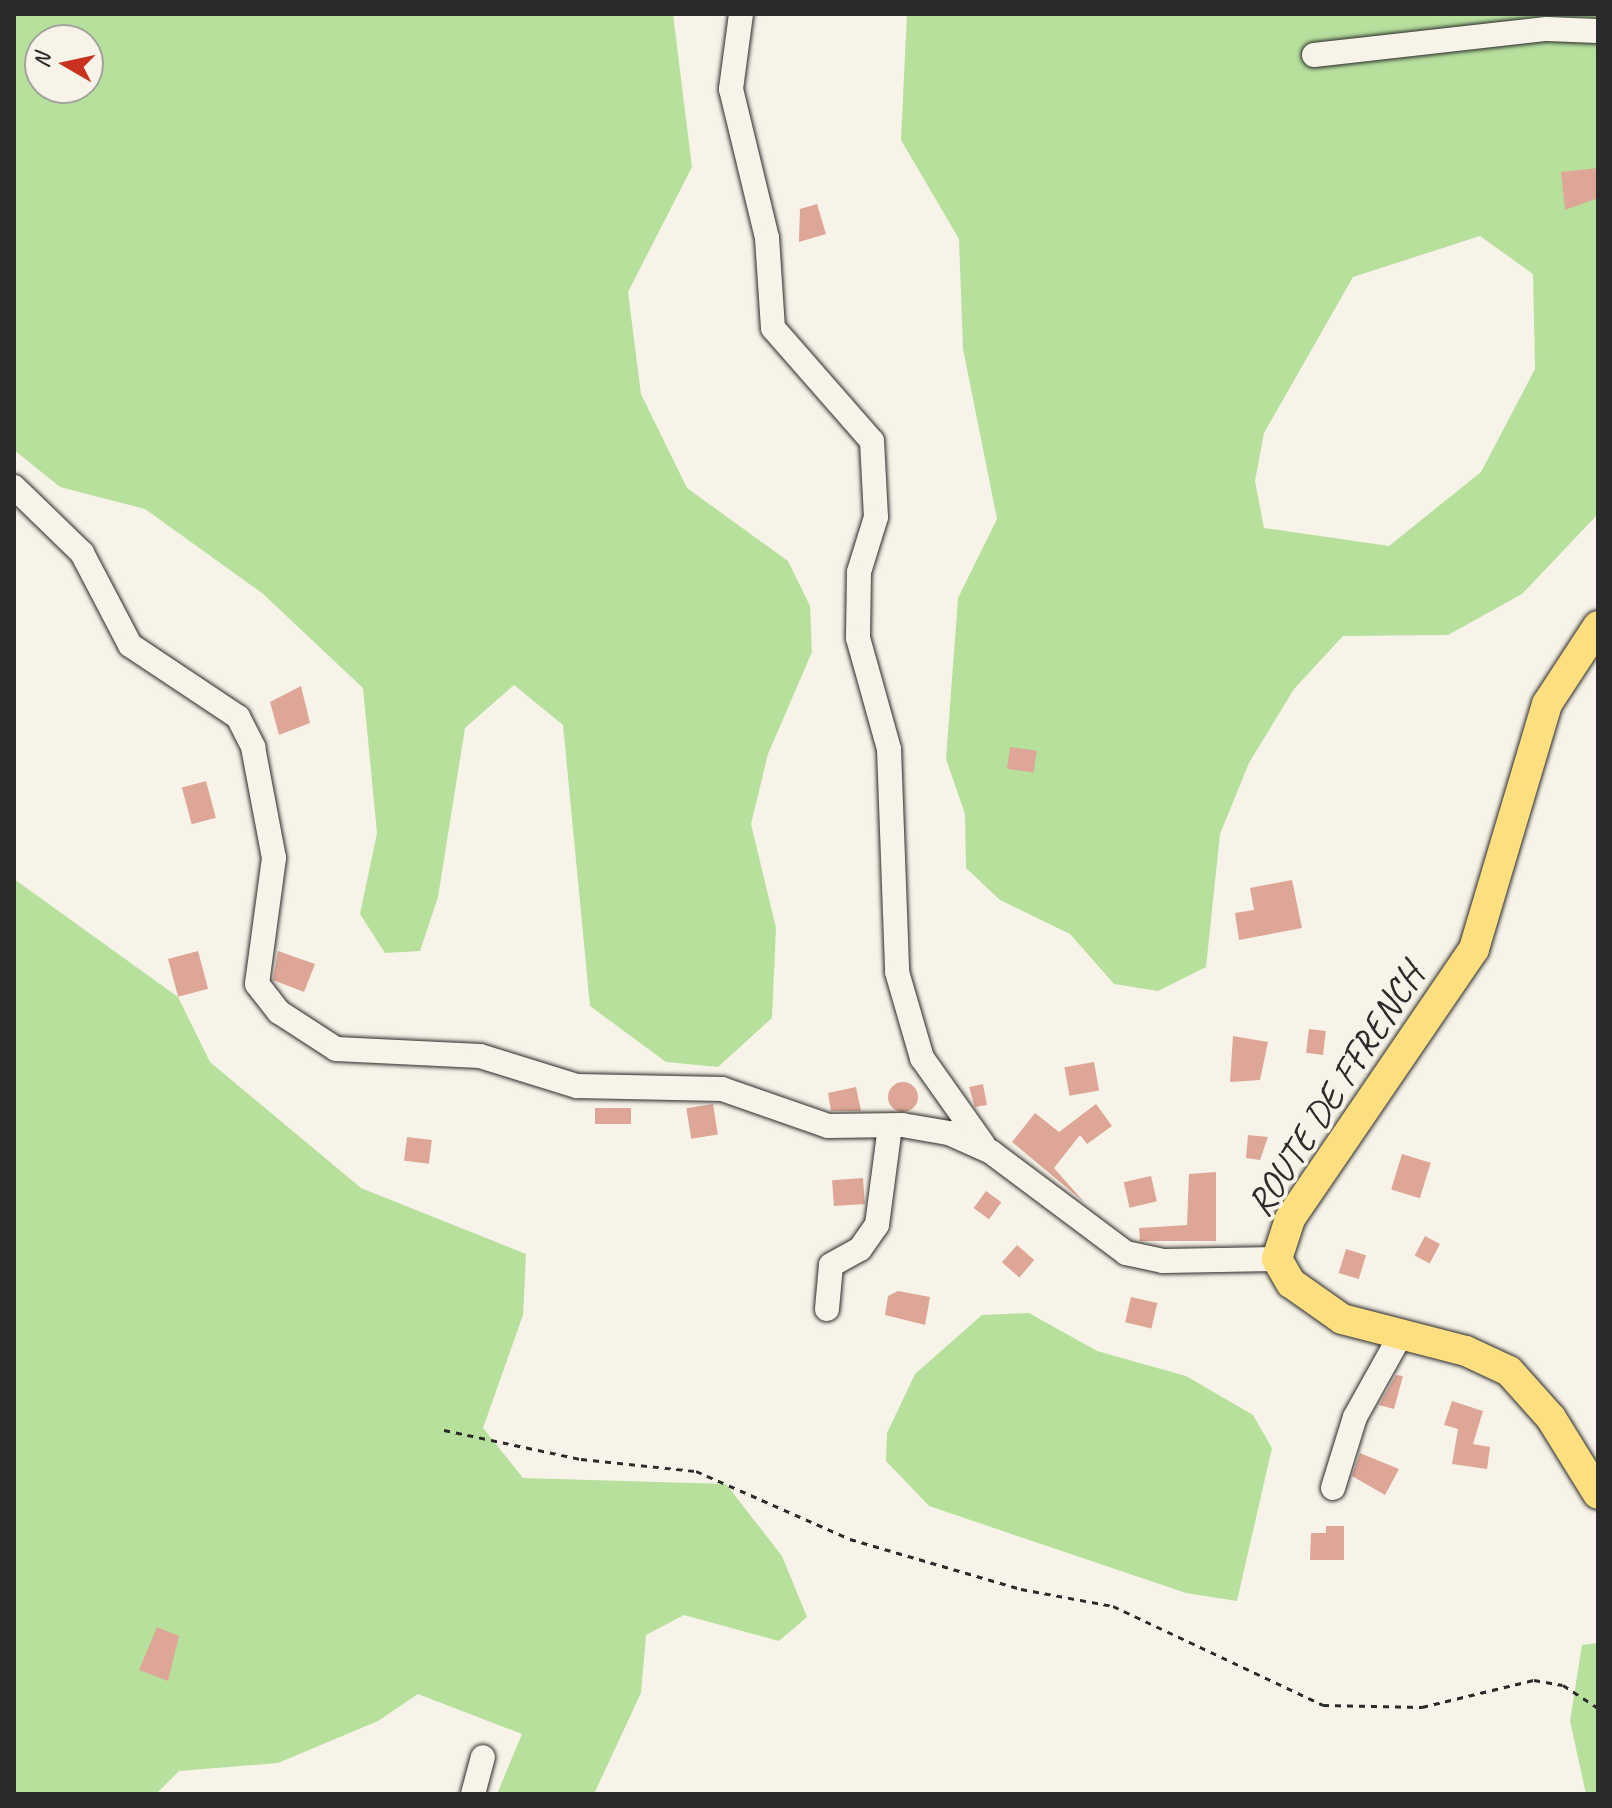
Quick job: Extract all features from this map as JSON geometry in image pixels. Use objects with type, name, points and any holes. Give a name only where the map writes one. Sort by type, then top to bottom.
[{"type":"main road","name":"ROUTE DE FFRENCH","points":[[1598,626],[1547,704],[1474,949],[1290,1219],[1277,1259],[1313,1302],[1400,1336],[1509,1371],[1551,1418],[1598,1494]]},
{"type":"street","points":[[741,14],[731,89],[767,238],[773,328],[872,441],[876,517],[859,572],[858,638],[889,749],[897,972],[922,1058],[963,1124],[991,1152],[1126,1253],[1163,1261],[1277,1259]]},
{"type":"street","points":[[1314,55],[1547,29],[1598,31]]},
{"type":"street","points":[[14,487],[82,553],[130,645],[218,701],[243,727],[274,858],[257,984],[279,1012],[336,1049],[364,1055],[480,1056],[577,1086],[722,1089],[828,1126],[890,1126],[949,1133],[991,1152]]},
{"type":"street","points":[[827,1309],[831,1265],[860,1249],[877,1225],[890,1126]]},
{"type":"street","points":[[1333,1488],[1355,1417],[1400,1336]]},
{"type":"street","points":[[473,1794],[483,1757]]},
{"type":"path","points":[[444,1430],[581,1459],[696,1471],[850,1539],[1021,1589],[1113,1606],[1323,1705],[1422,1707],[1534,1680],[1563,1685],[1598,1708]]},
{"type":"green space","points":[[14,14],[673,14],[692,167],[628,292],[641,394],[687,488],[788,561],[810,606],[812,652],[768,754],[751,824],[776,928],[772,1018],[718,1067],[666,1062],[590,1006],[563,725],[514,685],[465,728],[438,897],[420,951],[385,953],[360,914],[377,833],[363,688],[262,593],[145,509],[60,487],[14,450]]},
{"type":"green space","points":[[907,14],[1598,14],[1598,514],[1522,594],[1448,635],[1343,636],[1294,689],[1249,763],[1220,834],[1206,967],[1158,991],[1114,984],[1070,934],[1000,900],[966,868],[965,814],[946,759],[958,598],[997,519],[963,349],[959,239],[901,140]],"holes":[[[1480,236],[1533,274],[1535,369],[1481,472],[1389,546],[1264,528],[1255,481],[1264,433],[1353,277]]]},
{"type":"green space","points":[[14,879],[178,997],[210,1062],[361,1188],[526,1254],[523,1315],[483,1428],[523,1478],[726,1484],[782,1556],[807,1617],[779,1641],[684,1615],[646,1635],[641,1693],[594,1794],[497,1794],[522,1734],[418,1694],[378,1721],[278,1763],[179,1771],[156,1794],[14,1794]]},
{"type":"green space","points":[[1029,1313],[1097,1351],[1186,1376],[1253,1415],[1272,1448],[1237,1601],[1186,1593],[929,1506],[886,1461],[887,1433],[915,1374],[982,1315]]},
{"type":"green space","points":[[1598,1643],[1598,1794],[1586,1794],[1570,1721],[1582,1645]]},
{"type":"building","points":[[1598,168],[1598,198],[1565,210],[1561,172]]},
{"type":"building","points":[[817,204],[826,234],[799,242],[800,209]]},
{"type":"building","points":[[301,686],[310,723],[279,735],[270,702]]},
{"type":"building","points":[[1010,747],[1037,751],[1034,773],[1007,769]]},
{"type":"building","points":[[206,781],[216,818],[192,824],[182,787]]},
{"type":"building","points":[[1292,880],[1302,928],[1239,940],[1235,913],[1254,910],[1250,888]]},
{"type":"building","points":[[198,951],[208,989],[178,997],[168,959]]},
{"type":"building","points":[[278,951],[315,964],[304,992],[273,980]]},
{"type":"building","points":[[1309,1029],[1326,1031],[1323,1055],[1306,1053]]},
{"type":"building","points":[[1233,1036],[1268,1042],[1260,1080],[1230,1082]]},
{"type":"building","points":[[1094,1062],[1099,1091],[1069,1096],[1064,1067]]},
{"type":"building","points":[[903,1082],[914,1086],[918,1097],[914,1108],[903,1112],[892,1108],[888,1097],[892,1086]]},
{"type":"building","points":[[983,1084],[987,1105],[975,1107],[969,1087]]},
{"type":"building","points":[[856,1087],[861,1111],[831,1111],[828,1093]]},
{"type":"building","points":[[713,1104],[718,1135],[691,1139],[686,1108]]},
{"type":"building","points":[[1096,1104],[1112,1126],[1087,1144],[1080,1135],[1054,1168],[1084,1202],[1012,1142],[1035,1113],[1059,1132]]},
{"type":"building","points":[[595,1108],[631,1108],[631,1124],[595,1124]]},
{"type":"building","points":[[1248,1135],[1268,1137],[1260,1160],[1246,1158]]},
{"type":"building","points":[[407,1137],[432,1140],[429,1164],[404,1161]]},
{"type":"building","points":[[1402,1154],[1431,1163],[1420,1198],[1391,1189]]},
{"type":"building","points":[[1216,1172],[1216,1241],[1140,1241],[1139,1228],[1187,1225],[1189,1174]]},
{"type":"building","points":[[1151,1176],[1157,1201],[1130,1208],[1124,1182]]},
{"type":"building","points":[[863,1178],[865,1204],[834,1206],[832,1180]]},
{"type":"building","points":[[986,1191],[1001,1202],[989,1219],[974,1208]]},
{"type":"building","points":[[1425,1236],[1440,1244],[1430,1263],[1415,1255]]},
{"type":"building","points":[[1017,1245],[1034,1260],[1019,1277],[1002,1262]]},
{"type":"building","points":[[1346,1249],[1366,1255],[1359,1279],[1339,1273]]},
{"type":"building","points":[[898,1291],[930,1297],[925,1325],[885,1315],[888,1296]]},
{"type":"building","points":[[1131,1297],[1157,1303],[1151,1328],[1125,1322]]},
{"type":"building","points":[[1396,1375],[1403,1376],[1394,1409],[1379,1405]]},
{"type":"building","points":[[1452,1401],[1483,1411],[1473,1444],[1490,1447],[1487,1469],[1452,1464],[1458,1429],[1444,1425]]},
{"type":"building","points":[[1360,1453],[1399,1469],[1385,1495],[1352,1476]]},
{"type":"building","points":[[1326,1526],[1344,1526],[1344,1560],[1310,1560],[1311,1533],[1326,1533]]},
{"type":"building","points":[[157,1627],[179,1636],[168,1681],[139,1670]]}]
